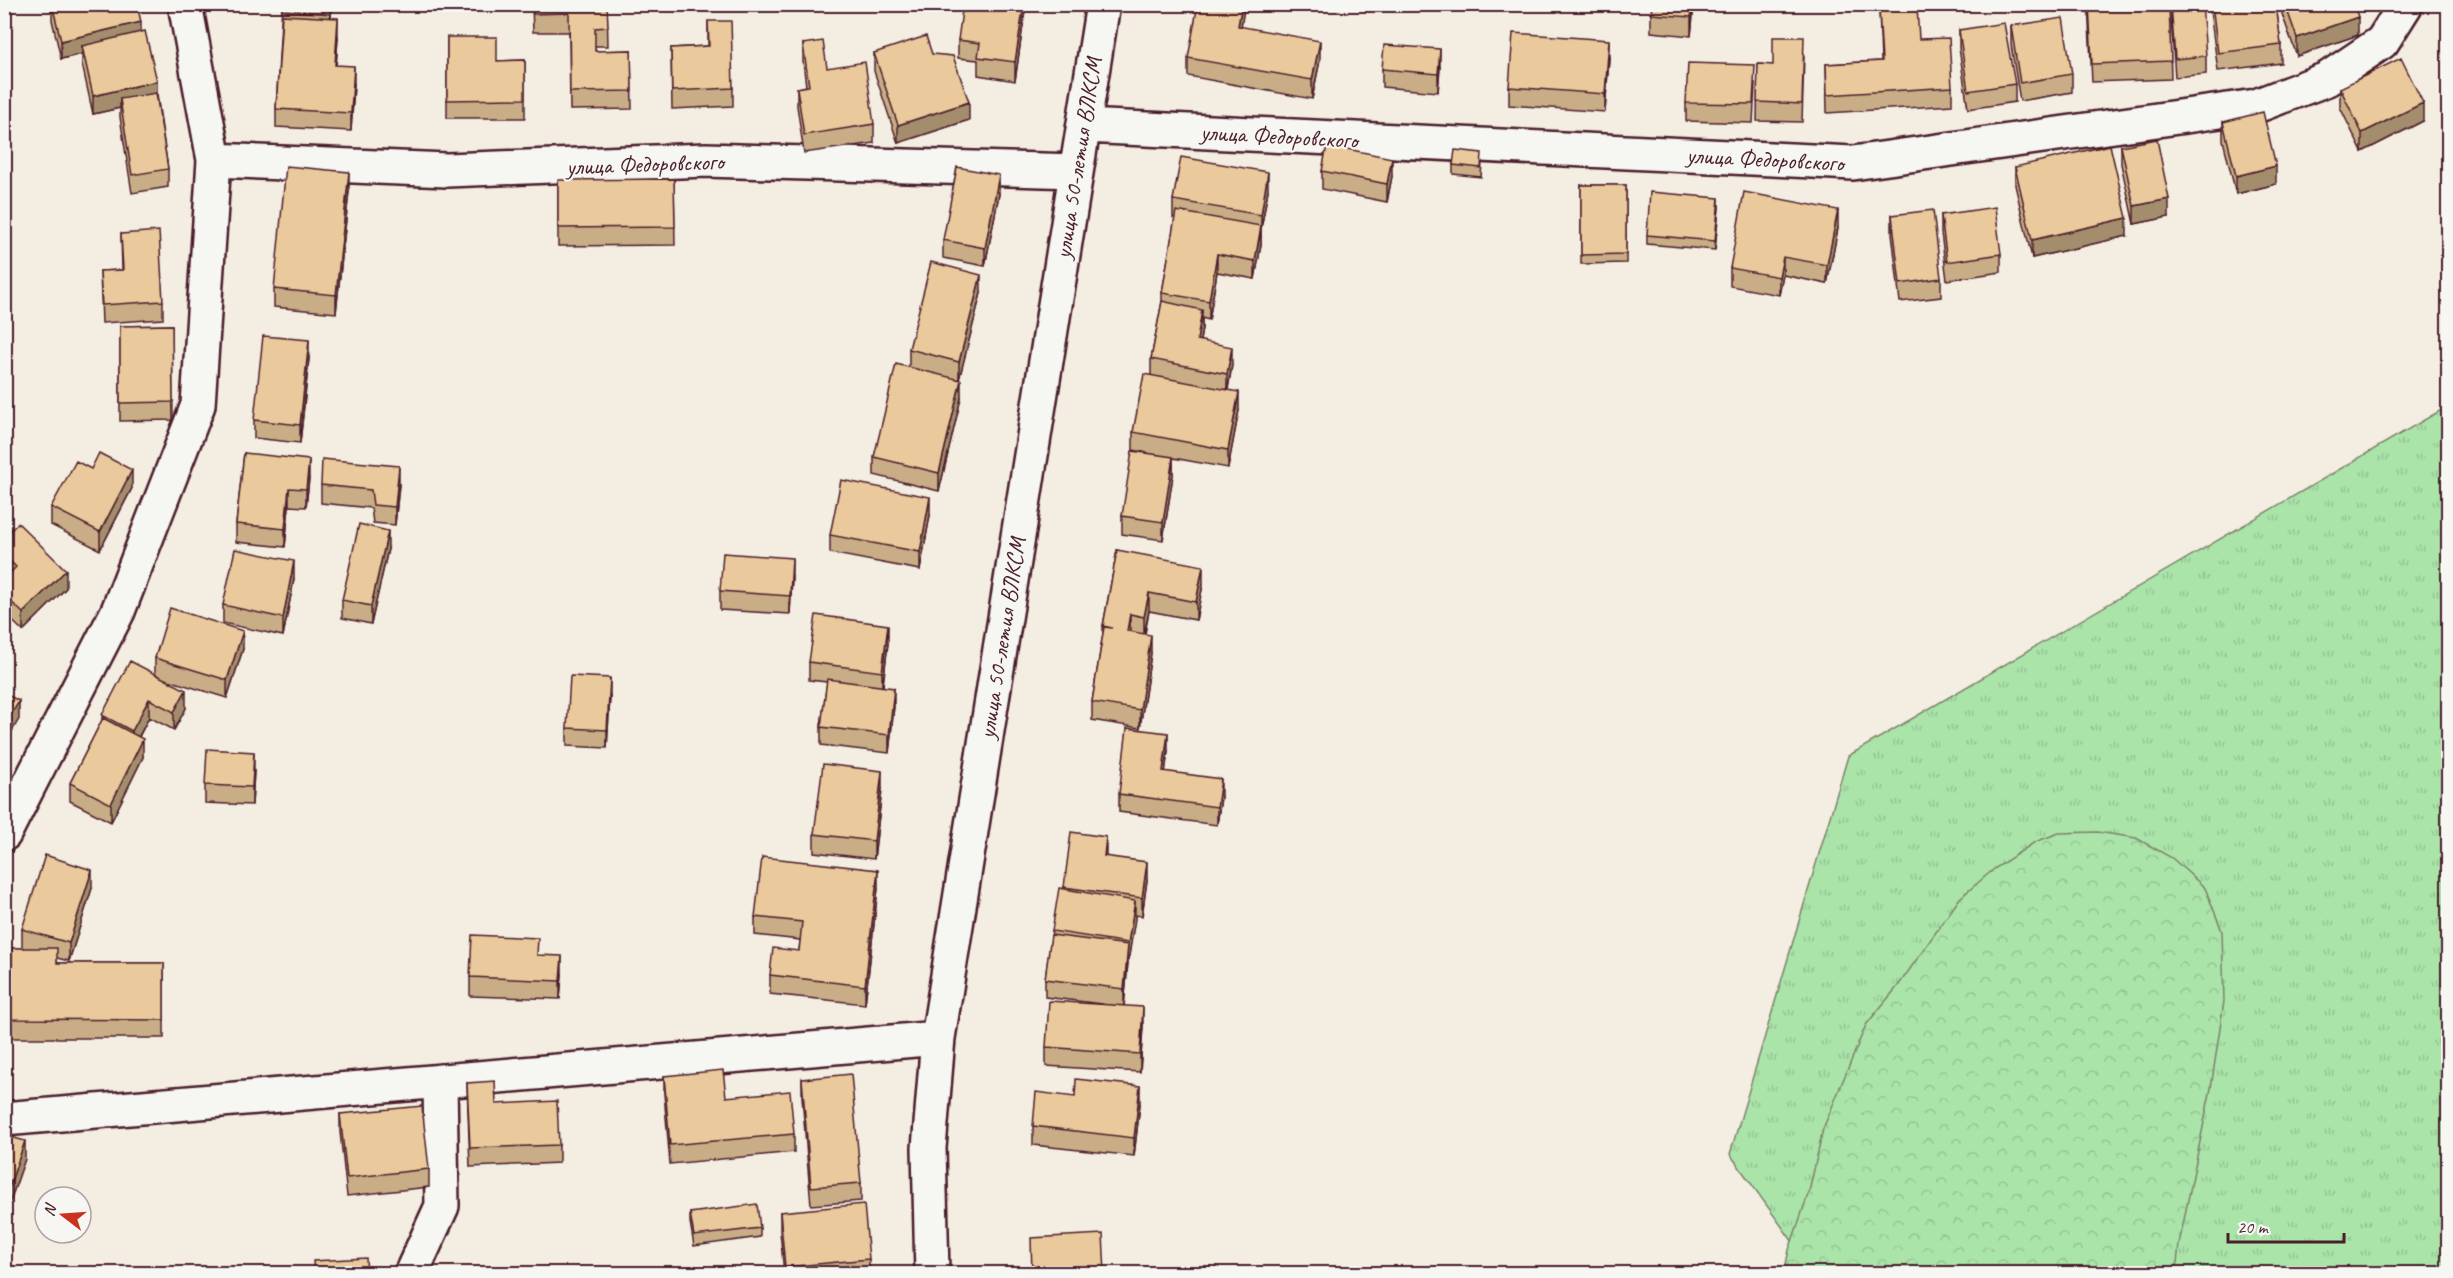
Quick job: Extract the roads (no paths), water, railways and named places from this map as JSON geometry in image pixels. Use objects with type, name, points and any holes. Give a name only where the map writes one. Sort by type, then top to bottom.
[{"type":"street","points":[[4,834],[118,611],[198,405],[214,160],[185,4]]},
{"type":"street","name":"улица 50-летия ВЛКСМ","points":[[932,1274],[929,1148],[938,1038],[1103,4]]},
{"type":"street","name":"улица Федоровского","points":[[1083,126],[1852,163],[2256,106],[2327,79],[2382,42],[2406,4]]},
{"type":"street","name":"улица Федоровского","points":[[214,160],[447,170],[706,160],[1076,171]]},
{"type":"street","points":[[4,1119],[938,1038]]},
{"type":"street","points":[[411,1274],[442,1206],[440,1081]]}]
